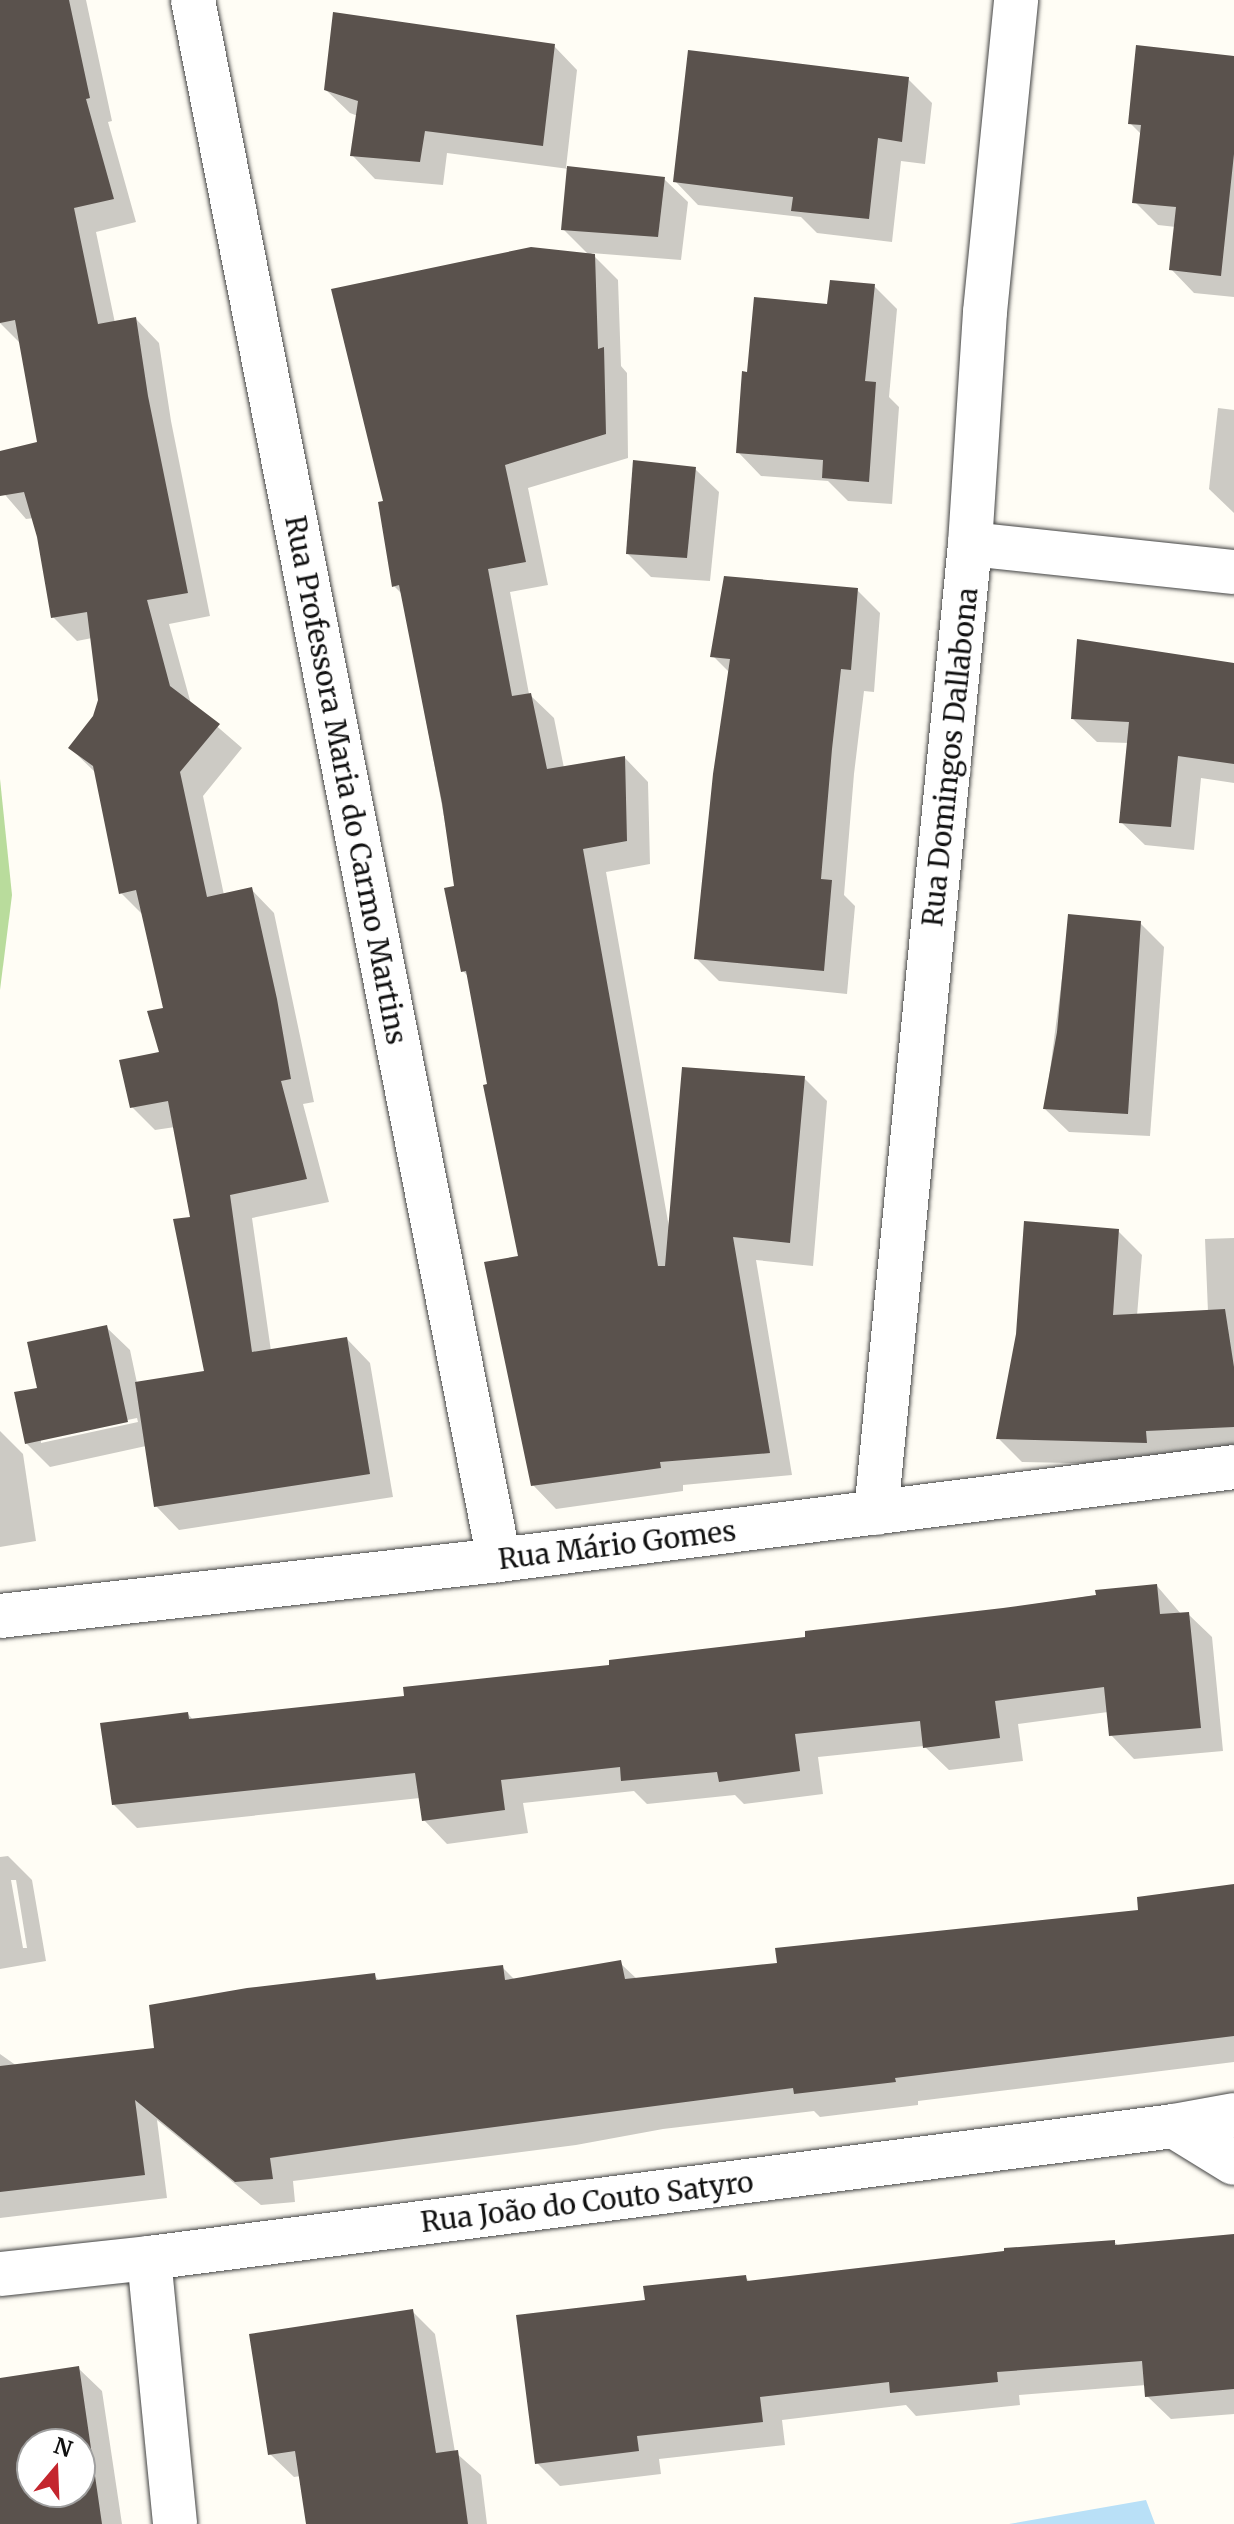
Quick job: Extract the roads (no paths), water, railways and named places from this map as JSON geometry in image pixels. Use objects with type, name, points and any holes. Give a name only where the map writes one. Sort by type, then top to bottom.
[{"type":"street","name":"Rua Professora Maria do Carmo Martins","points":[[193,0],[499,1560]]},
{"type":"street","name":"Rua Domingos Dallabona","points":[[876,1513],[970,544],[985,312],[1016,0]]},
{"type":"street","points":[[970,544],[1234,572]]},
{"type":"street","name":"Rua Mário Gomes","points":[[0,1616],[499,1560],[1234,1467]]},
{"type":"street","name":"Rua João do Couto Satyro","points":[[0,2274],[149,2258],[1174,2126],[1234,2115]]},
{"type":"street","points":[[1174,2126],[1234,2163]]},
{"type":"street","points":[[149,2258],[175,2524]]},
{"type":"water","points":[[1146,2500],[1155,2524],[1009,2524]]}]
